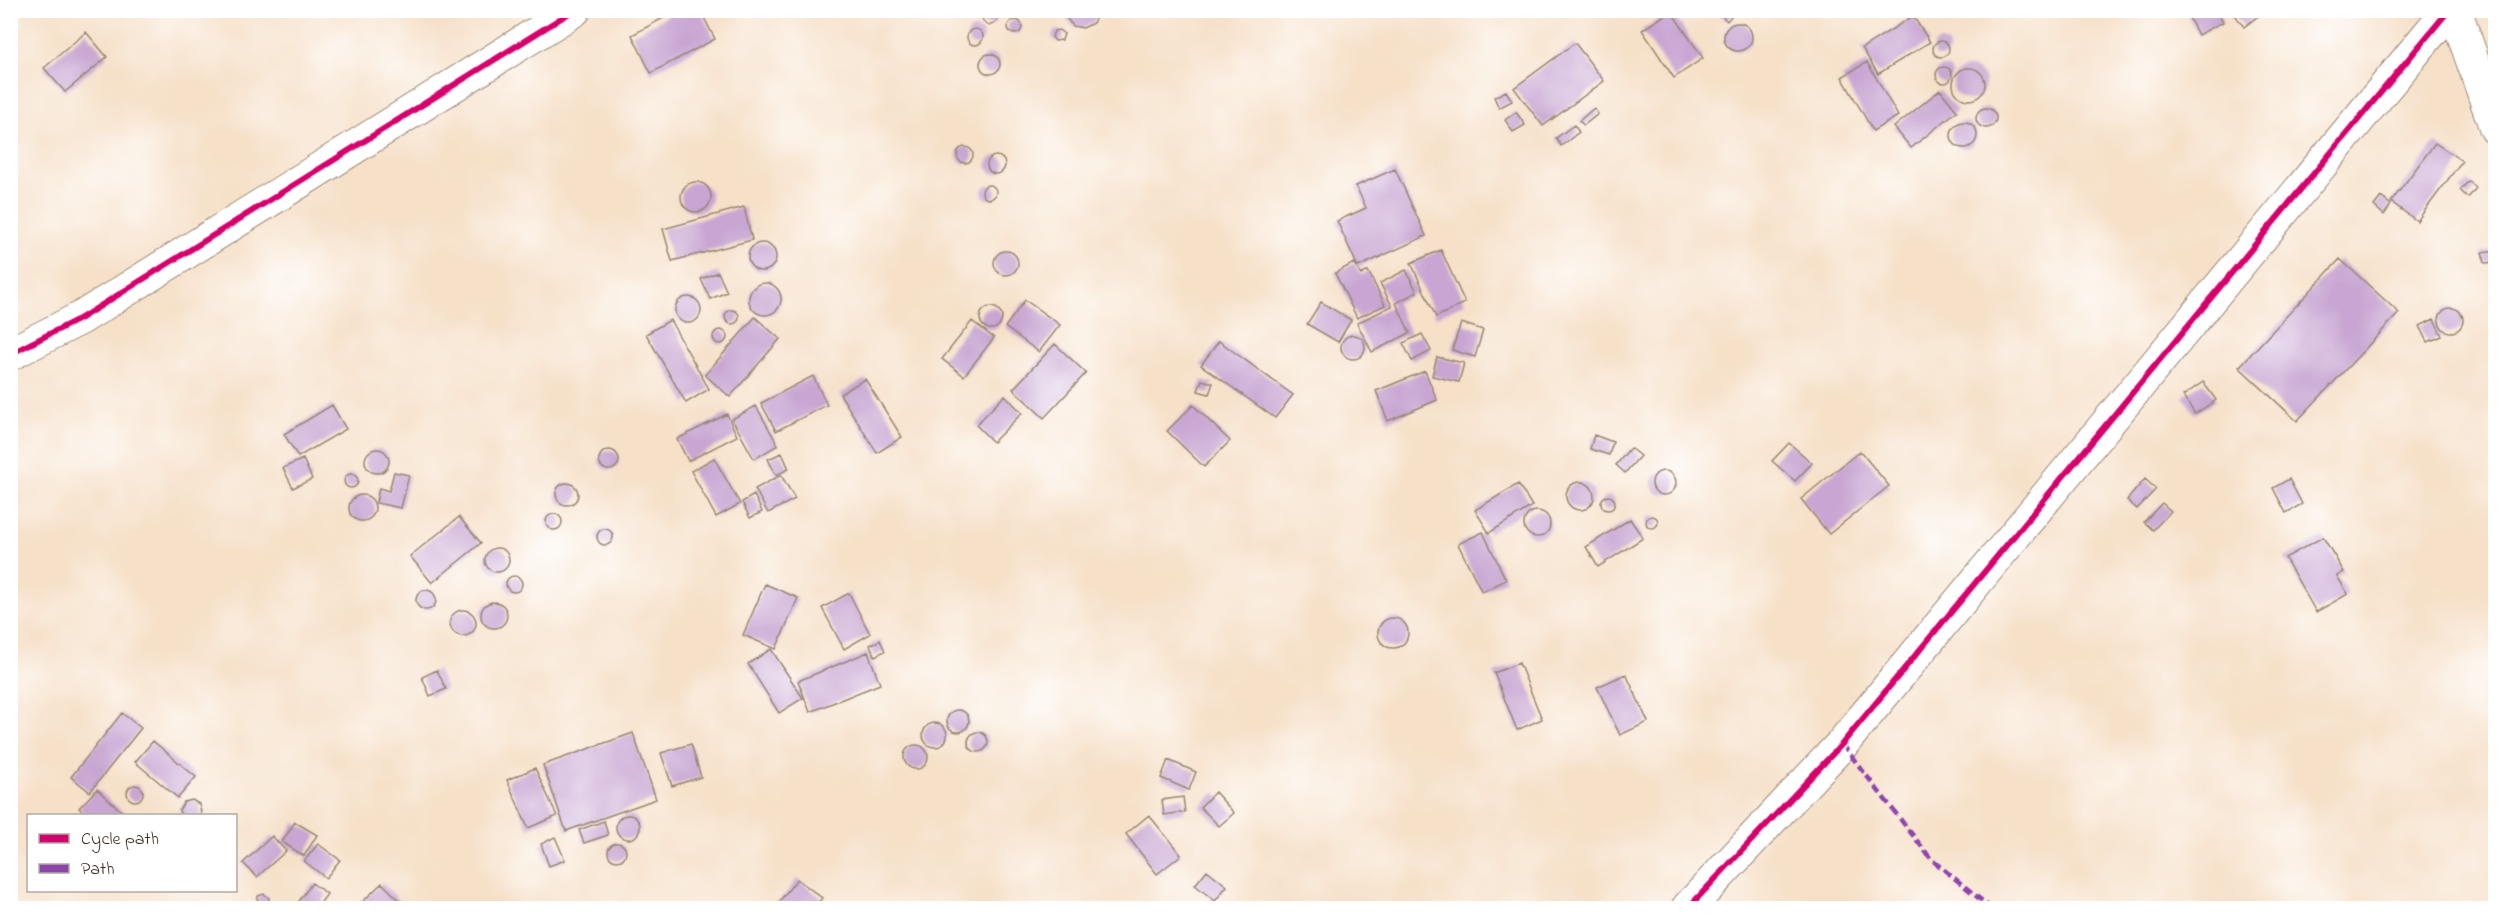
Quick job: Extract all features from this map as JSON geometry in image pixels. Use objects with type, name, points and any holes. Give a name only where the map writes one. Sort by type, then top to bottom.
[{"type":"street","points":[[10,354],[81,318],[574,10]]},
{"type":"street","points":[[1688,909],[1842,744],[2449,10]]},
{"type":"street","points":[[2454,10],[2496,128]]},
{"type":"building","points":[[990,9],[998,17],[990,25],[982,17]]},
{"type":"building","points":[[678,10],[700,10],[715,39],[651,73],[632,35]]},
{"type":"building","points":[[1065,10],[1096,10],[1097,15],[1093,23],[1083,28],[1073,26],[1067,19]]},
{"type":"building","points":[[1716,10],[1736,10],[1727,21]]},
{"type":"building","points":[[2185,10],[2217,10],[2223,22],[2198,35]]},
{"type":"building","points":[[2231,10],[2266,10],[2244,27]]},
{"type":"building","points":[[1671,11],[1703,58],[1674,78],[1642,30]]},
{"type":"building","points":[[1913,16],[1930,42],[1878,74],[1862,48]]},
{"type":"building","points":[[1015,20],[1020,22],[1022,27],[1020,32],[1015,34],[1010,32],[1008,27],[1010,22]]},
{"type":"building","points":[[1738,23],[1748,27],[1752,37],[1748,47],[1738,51],[1728,47],[1724,37],[1728,27]]},
{"type":"building","points":[[972,29],[978,29],[983,37],[981,43],[972,45],[967,40],[967,34]]},
{"type":"building","points":[[1059,30],[1064,34],[1062,40],[1055,41],[1052,37],[1054,31]]},
{"type":"building","points":[[86,32],[107,57],[65,92],[44,68]]},
{"type":"building","points":[[1938,41],[1944,41],[1949,49],[1947,55],[1938,57],[1933,52],[1933,46]]},
{"type":"building","points":[[1575,43],[1604,81],[1543,126],[1514,88]]},
{"type":"building","points":[[990,54],[997,57],[1000,64],[997,71],[990,74],[983,71],[980,64],[983,57]]},
{"type":"building","points":[[1867,62],[1898,116],[1873,131],[1842,77]]},
{"type":"building","points":[[1944,67],[1950,69],[1952,75],[1950,81],[1944,83],[1938,81],[1936,75],[1938,69]]},
{"type":"building","points":[[1969,68],[1980,73],[1985,84],[1980,95],[1969,100],[1958,95],[1953,84],[1958,73]]},
{"type":"building","points":[[1940,90],[1957,111],[1911,148],[1894,127]]},
{"type":"building","points":[[1506,91],[1512,101],[1499,108],[1494,97]]},
{"type":"building","points":[[1594,108],[1598,114],[1584,125],[1579,121]]},
{"type":"building","points":[[1986,108],[1993,111],[1996,118],[1993,125],[1986,128],[1979,125],[1976,118],[1979,111]]},
{"type":"building","points":[[1516,112],[1525,125],[1513,132],[1505,120]]},
{"type":"building","points":[[1964,122],[1973,126],[1977,135],[1973,144],[1964,148],[1955,144],[1951,135],[1955,126]]},
{"type":"building","points":[[1574,125],[1579,132],[1561,146],[1556,138]]},
{"type":"building","points":[[2435,143],[2462,161],[2417,221],[2391,202]]},
{"type":"building","points":[[962,147],[968,147],[973,155],[971,161],[962,163],[957,158],[957,152]]},
{"type":"building","points":[[996,156],[1003,158],[1005,165],[1003,172],[996,174],[989,172],[987,165],[989,158]]},
{"type":"building","points":[[1395,169],[1426,236],[1358,267],[1337,221],[1366,208],[1356,186]]},
{"type":"building","points":[[2469,181],[2476,188],[2468,198],[2460,190]]},
{"type":"building","points":[[696,182],[707,186],[711,197],[707,208],[696,212],[685,208],[681,197],[685,186]]},
{"type":"building","points":[[986,185],[992,185],[996,192],[992,199],[986,199],[982,195],[982,189]]},
{"type":"building","points":[[2381,197],[2391,205],[2384,215],[2374,206]]},
{"type":"building","points":[[744,207],[752,240],[672,261],[663,229]]},
{"type":"building","points":[[762,243],[772,247],[776,257],[772,267],[762,271],[752,267],[748,257],[752,247]]},
{"type":"building","points":[[1441,250],[1465,303],[1436,317],[1411,263]]},
{"type":"building","points":[[2496,250],[2496,262],[2485,263],[2482,252]]},
{"type":"building","points":[[1006,251],[1014,255],[1018,263],[1014,271],[1006,275],[998,271],[994,263],[998,255]]},
{"type":"building","points":[[2340,259],[2399,313],[2297,421],[2239,367]]},
{"type":"building","points":[[1354,263],[1361,275],[1368,271],[1385,305],[1357,318],[1335,273]]},
{"type":"building","points":[[1406,270],[1417,292],[1396,303],[1410,333],[1372,352],[1357,323],[1392,306],[1380,283]]},
{"type":"building","points":[[718,272],[727,292],[710,299],[701,279]]},
{"type":"building","points":[[765,283],[776,288],[781,299],[776,310],[765,315],[754,310],[749,299],[754,288]]},
{"type":"building","points":[[688,297],[697,301],[701,310],[697,319],[688,323],[679,319],[675,310],[679,301]]},
{"type":"building","points":[[1025,300],[1060,325],[1039,352],[1005,327]]},
{"type":"building","points":[[1321,302],[1351,320],[1338,342],[1307,324]]},
{"type":"building","points":[[991,307],[999,310],[1002,318],[999,326],[991,329],[983,326],[980,318],[983,310]]},
{"type":"building","points":[[2451,308],[2459,312],[2463,320],[2459,328],[2451,332],[2443,328],[2439,320],[2443,312]]},
{"type":"building","points":[[732,310],[737,312],[739,317],[737,322],[732,324],[727,322],[725,317],[727,312]]},
{"type":"building","points":[[755,317],[780,339],[730,397],[705,375]]},
{"type":"building","points":[[2434,319],[2442,336],[2428,342],[2420,326]]},
{"type":"building","points":[[670,320],[709,389],[686,403],[646,334]]},
{"type":"building","points":[[972,321],[994,338],[964,376],[942,359]]},
{"type":"building","points":[[1461,323],[1483,330],[1475,357],[1452,350]]},
{"type":"building","points":[[720,330],[725,332],[727,337],[725,342],[720,344],[715,342],[713,337],[715,332]]},
{"type":"building","points":[[1422,334],[1431,351],[1412,361],[1403,343]]},
{"type":"building","points":[[1353,335],[1361,339],[1365,347],[1361,355],[1353,359],[1345,355],[1341,347],[1345,339]]},
{"type":"building","points":[[1219,341],[1293,395],[1275,418],[1201,365]]},
{"type":"building","points":[[1055,344],[1086,373],[1044,418],[1013,389]]},
{"type":"building","points":[[1437,357],[1464,363],[1459,382],[1432,376]]},
{"type":"building","points":[[1425,371],[1437,400],[1388,421],[1376,391]]},
{"type":"building","points":[[813,376],[827,405],[776,431],[761,403]]},
{"type":"building","points":[[865,379],[902,437],[877,453],[840,394]]},
{"type":"building","points":[[1202,380],[1213,383],[1209,394],[1198,391]]},
{"type":"building","points":[[2203,382],[2216,400],[2195,414],[2183,396]]},
{"type":"building","points":[[1005,395],[1022,413],[993,442],[976,425]]},
{"type":"building","points":[[332,405],[346,429],[298,457],[284,434]]},
{"type":"building","points":[[1193,405],[1230,441],[1204,467],[1167,431]]},
{"type":"building","points":[[756,406],[778,445],[754,459],[732,419]]},
{"type":"building","points":[[727,414],[737,436],[688,461],[677,439]]},
{"type":"building","points":[[1594,435],[1613,442],[1609,455],[1590,449]]},
{"type":"building","points":[[1789,443],[1812,463],[1795,481],[1772,461]]},
{"type":"building","points":[[1630,448],[1640,456],[1625,473],[1616,465]]},
{"type":"building","points":[[377,449],[382,450],[388,456],[388,466],[382,472],[377,473],[372,472],[366,466],[365,461],[366,456],[372,450]]},
{"type":"building","points":[[609,450],[616,453],[619,460],[616,467],[609,470],[602,467],[599,460],[602,453]]},
{"type":"building","points":[[1860,451],[1889,486],[1829,534],[1801,499]]},
{"type":"building","points":[[782,453],[789,469],[776,475],[768,459]]},
{"type":"building","points":[[714,458],[740,504],[716,517],[691,471]]},
{"type":"building","points":[[303,459],[312,479],[293,488],[283,468]]},
{"type":"building","points":[[1664,471],[1669,472],[1675,478],[1675,488],[1669,494],[1664,495],[1659,494],[1653,488],[1652,483],[1653,478],[1659,472]]},
{"type":"building","points":[[394,472],[409,475],[401,508],[376,503],[379,488],[389,491]]},
{"type":"building","points":[[348,474],[354,474],[358,481],[354,488],[348,488],[344,484],[344,478]]},
{"type":"building","points":[[781,475],[795,499],[768,513],[755,489]]},
{"type":"building","points":[[2145,479],[2156,489],[2137,509],[2127,500]]},
{"type":"building","points":[[2289,479],[2302,504],[2286,513],[2273,488]]},
{"type":"building","points":[[1580,482],[1590,486],[1594,496],[1590,506],[1580,510],[1570,506],[1566,496],[1570,486]]},
{"type":"building","points":[[563,483],[571,483],[578,490],[578,498],[571,505],[563,505],[556,498],[556,490]]},
{"type":"building","points":[[1518,484],[1532,506],[1489,533],[1475,510]]},
{"type":"building","points":[[362,495],[371,499],[375,508],[371,517],[362,521],[353,517],[349,508],[353,499]]},
{"type":"building","points":[[754,495],[762,512],[750,518],[742,502]]},
{"type":"building","points":[[1608,496],[1613,498],[1615,503],[1613,508],[1608,510],[1603,508],[1601,503],[1603,498]]},
{"type":"building","points":[[2162,503],[2171,511],[2153,530],[2144,522]]},
{"type":"building","points":[[1537,511],[1546,515],[1550,524],[1546,533],[1537,537],[1528,533],[1524,524],[1528,515]]},
{"type":"building","points":[[551,514],[557,514],[562,522],[560,528],[551,530],[546,525],[546,519]]},
{"type":"building","points":[[1654,516],[1658,522],[1654,528],[1650,528],[1646,520]]},
{"type":"building","points":[[459,517],[481,543],[432,583],[410,556]]},
{"type":"building","points":[[1630,519],[1643,538],[1598,567],[1586,547]]},
{"type":"building","points":[[605,529],[613,537],[605,545],[597,537]]},
{"type":"building","points":[[1483,532],[1506,580],[1482,592],[1458,544]]},
{"type":"building","points":[[2323,537],[2344,572],[2337,576],[2348,594],[2316,612],[2285,558]]},
{"type":"building","points":[[497,548],[506,551],[509,560],[506,569],[497,572],[488,569],[485,560],[488,551]]},
{"type":"building","points":[[514,576],[522,584],[514,592],[506,584]]},
{"type":"building","points":[[765,584],[798,598],[776,649],[743,635]]},
{"type":"building","points":[[422,590],[430,590],[436,596],[436,604],[430,610],[422,610],[416,604],[416,596]]},
{"type":"building","points":[[849,593],[870,634],[844,649],[822,608]]},
{"type":"building","points":[[494,602],[503,606],[507,615],[503,624],[494,628],[485,624],[481,615],[485,606]]},
{"type":"building","points":[[463,610],[472,614],[476,623],[472,632],[463,636],[454,632],[450,623],[454,614]]},
{"type":"building","points":[[1393,618],[1404,622],[1408,633],[1404,644],[1393,648],[1382,644],[1378,633],[1382,622]]},
{"type":"building","points":[[880,640],[885,651],[875,656],[870,645]]},
{"type":"building","points":[[771,649],[803,698],[779,713],[748,664]]},
{"type":"building","points":[[868,652],[880,684],[810,712],[798,681]]},
{"type":"building","points":[[1519,663],[1542,719],[1517,730],[1494,673]]},
{"type":"building","points":[[437,670],[446,689],[430,696],[422,677]]},
{"type":"building","points":[[1626,674],[1648,722],[1620,735],[1597,687]]},
{"type":"building","points":[[958,710],[966,713],[969,721],[966,729],[958,732],[950,729],[947,721],[950,713]]},
{"type":"building","points":[[122,713],[141,728],[90,792],[71,777]]},
{"type":"building","points":[[935,723],[940,724],[946,730],[946,740],[940,746],[935,747],[930,746],[924,740],[923,735],[924,730],[930,724]]},
{"type":"building","points":[[978,732],[985,735],[988,742],[985,749],[978,752],[971,749],[968,742],[971,735]]},
{"type":"building","points":[[633,733],[656,799],[566,831],[543,765]]},
{"type":"building","points":[[153,741],[196,777],[178,798],[135,762]]},
{"type":"building","points":[[691,744],[701,777],[672,786],[661,753]]},
{"type":"building","points":[[916,745],[925,748],[928,757],[925,766],[916,769],[907,766],[904,757],[907,748]]},
{"type":"building","points":[[1168,760],[1196,772],[1189,790],[1161,778]]},
{"type":"building","points":[[535,768],[557,816],[528,828],[507,780]]},
{"type":"building","points":[[135,785],[143,793],[135,801],[127,793]]},
{"type":"building","points":[[97,789],[125,814],[85,814],[79,808]]},
{"type":"building","points":[[1215,792],[1234,813],[1219,826],[1200,807]]},
{"type":"building","points":[[1183,797],[1185,812],[1164,815],[1162,800]]},
{"type":"building","points":[[192,800],[199,804],[200,814],[180,814],[179,810],[184,802]]},
{"type":"building","points":[[628,815],[636,819],[640,827],[636,835],[628,839],[620,835],[616,827],[620,819]]},
{"type":"building","points":[[1149,815],[1181,855],[1157,874],[1126,834]]},
{"type":"building","points":[[604,821],[608,835],[584,843],[579,830]]},
{"type":"building","points":[[295,822],[317,835],[304,856],[282,842]]},
{"type":"building","points":[[272,836],[286,851],[257,877],[243,863]]},
{"type":"building","points":[[555,837],[565,860],[549,866],[541,844]]},
{"type":"building","points":[[613,843],[621,843],[626,848],[624,859],[613,861],[608,856],[608,848]]},
{"type":"building","points":[[318,844],[340,860],[326,878],[304,861]]},
{"type":"building","points":[[1207,870],[1227,886],[1215,901],[1195,885]]},
{"type":"building","points":[[797,879],[822,898],[814,908],[774,908]]},
{"type":"building","points":[[312,883],[327,894],[317,908],[294,908]]},
{"type":"building","points":[[382,883],[402,903],[396,908],[356,908]]},
{"type":"building","points":[[264,894],[269,898],[268,904],[262,906],[257,902],[258,896]]},
{"type":"marked path","points":[[1842,744],[1932,860],[1991,908]]},
{"type":"cycle path","points":[[10,354],[81,318],[574,10]]},
{"type":"cycle path","points":[[1688,908],[1842,744],[2449,10]]}]
